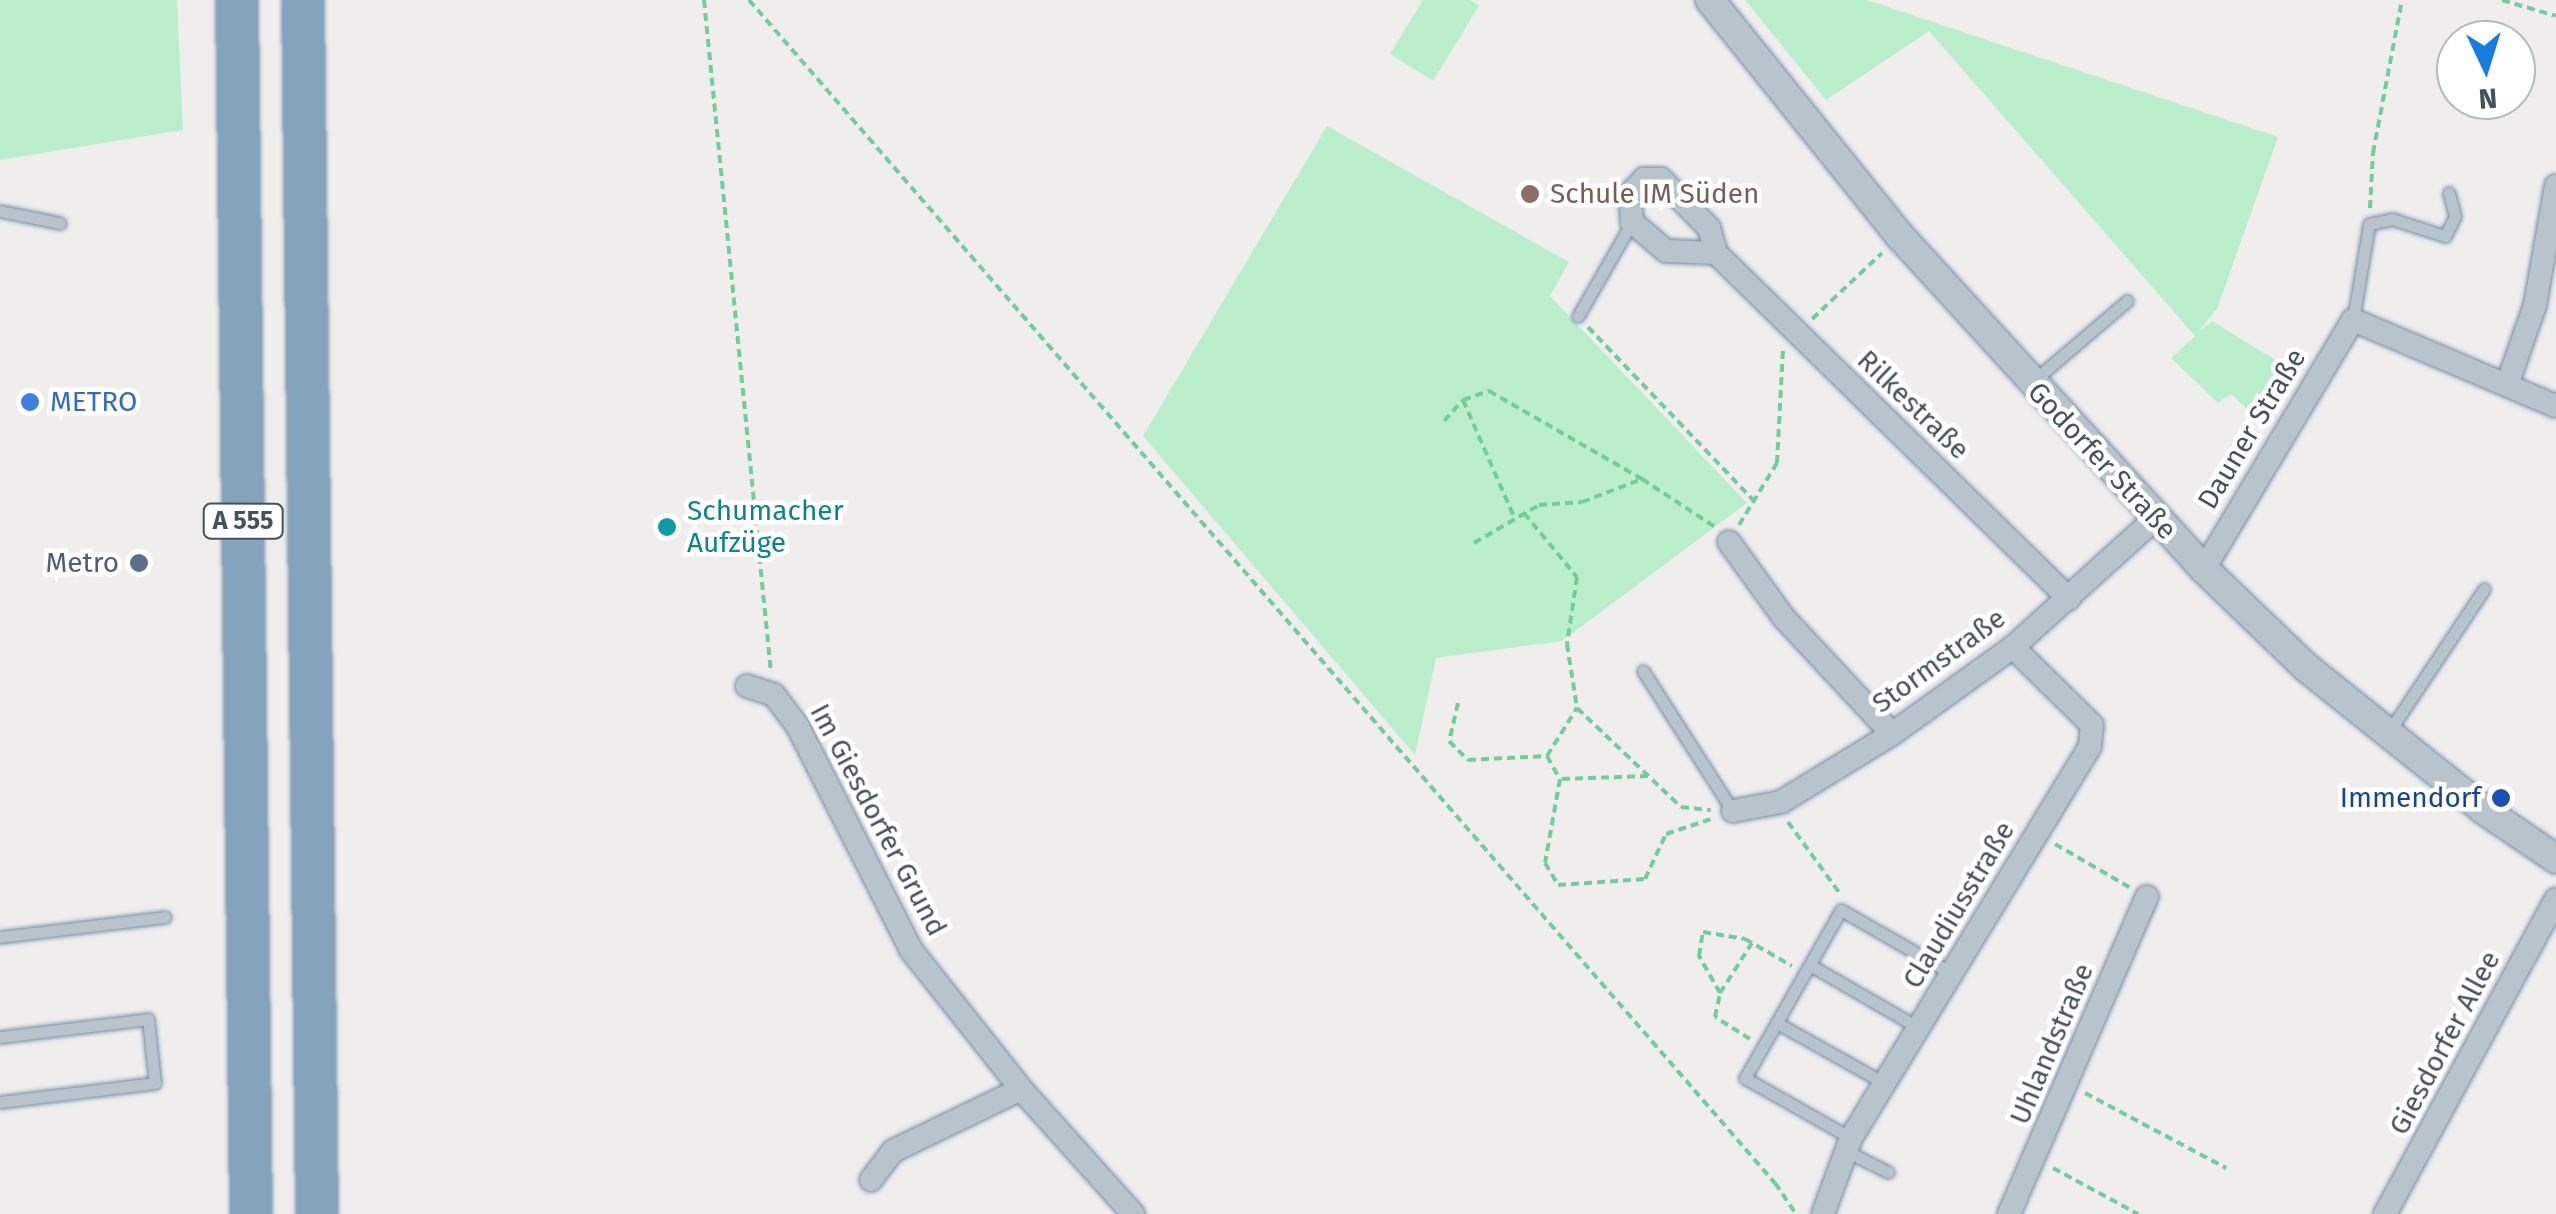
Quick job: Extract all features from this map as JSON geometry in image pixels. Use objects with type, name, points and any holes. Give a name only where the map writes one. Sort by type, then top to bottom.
[{"type":"highway","name":"A 555","points":[[237,0],[251,1214]]},
{"type":"highway","name":"A 555","points":[[303,0],[316,1214]]},
{"type":"street","name":"Godorfer Straße","points":[[1710,0],[1900,236],[2030,383],[2204,569],[2293,656],[2484,810],[2556,859]]},
{"type":"street","name":"Rilkestraße","points":[[1632,222],[1630,194],[1644,179],[1662,179],[1710,228],[1716,253],[2070,599]]},
{"type":"street","points":[[2507,385],[2535,306],[2556,186]]},
{"type":"street","points":[[1632,222],[1666,251],[1716,253]]},
{"type":"street","points":[[2353,320],[2556,406]]},
{"type":"street","name":"Dauner Straße","points":[[2204,569],[2353,320]]},
{"type":"street","name":"Stormstraße","points":[[1732,811],[1776,803],[1892,734],[2014,646],[2156,518]]},
{"type":"street","points":[[1729,541],[1784,618],[1892,734]]},
{"type":"street","name":"Claudiusstraße","points":[[1822,1214],[1849,1144],[2038,834],[2093,734],[2092,725],[2014,646]]},
{"type":"street","name":"Im Giesdorfer Grund","points":[[747,686],[774,695],[798,727],[911,950],[1022,1089],[1134,1214]]},
{"type":"street","name":"Uhlandstraße","points":[[2010,1214],[2147,897]]},
{"type":"street","name":"Giesdorfer Allee","points":[[2384,1214],[2556,899]]},
{"type":"street","points":[[871,1180],[892,1151],[1022,1089]]},
{"type":"lane","points":[[2353,320],[2368,224],[2392,219],[2442,237],[2449,233],[2455,216],[2449,193]]},
{"type":"lane","points":[[0,211],[60,223]]},
{"type":"lane","points":[[1578,316],[1632,222]]},
{"type":"lane","points":[[2030,383],[2128,301]]},
{"type":"lane","points":[[2388,733],[2484,588]]},
{"type":"lane","points":[[1643,671],[1732,811]]},
{"type":"lane","points":[[1888,1172],[1745,1078],[1842,910],[1950,973]]},
{"type":"lane","points":[[0,937],[165,916]]},
{"type":"lane","points":[[1807,969],[1919,1029]]},
{"type":"lane","points":[[0,1037],[148,1019],[155,1083],[0,1102]]},
{"type":"lane","points":[[1776,1023],[1888,1085]]},
{"type":"path","points":[[704,0],[774,695]]},
{"type":"path","points":[[749,0],[1775,1183],[1796,1214]]},
{"type":"path","points":[[2368,224],[2373,153],[2402,0]]},
{"type":"path","points":[[2502,0],[2556,16]]},
{"type":"path","points":[[1444,421],[1463,400],[1489,391],[1642,479],[1711,523],[1729,541],[1777,463],[1783,345],[1900,236]]},
{"type":"path","points":[[1578,316],[1754,501]]},
{"type":"path","points":[[1463,400],[1514,517]]},
{"type":"path","points":[[1474,543],[1539,505],[1600,498],[1642,479]]},
{"type":"path","points":[[1524,513],[1577,577],[1566,644],[1577,708],[1680,808],[1732,811]]},
{"type":"path","points":[[1458,703],[1449,742],[1468,760],[1548,756]]},
{"type":"path","points":[[1548,756],[1577,708]]},
{"type":"path","points":[[1548,756],[1560,779],[1545,863],[1558,885],[1646,879],[1666,834],[1732,811]]},
{"type":"path","points":[[1560,779],[1648,776]]},
{"type":"path","points":[[1776,803],[1806,854],[1840,892],[1842,910]]},
{"type":"path","points":[[2038,834],[2147,897]]},
{"type":"path","points":[[1720,993],[1698,956],[1703,932],[1752,943],[1807,969]]},
{"type":"path","points":[[1752,943],[1720,993],[1715,1017],[1764,1045]]},
{"type":"path","points":[[2067,1084],[2226,1168]]},
{"type":"path","points":[[2036,1158],[2138,1214]]},
{"type":"green space","points":[[0,0],[177,0],[183,130],[0,160]]},
{"type":"green space","points":[[1423,0],[1470,0],[1479,6],[1433,81],[1390,54]]},
{"type":"green space","points":[[1745,0],[1867,0],[2278,137],[2217,309],[2198,332],[2212,321],[2290,369],[2252,414],[2231,394],[2218,403],[2171,358],[2195,336],[1929,31],[1826,100]]},
{"type":"green space","points":[[1327,126],[1569,262],[1550,296],[1747,503],[1562,641],[1436,658],[1415,755],[1143,436]]},
{"type":"place","name":"Schule IM Süden","points":[[1530,194]]},
{"type":"place","name":"METRO","points":[[30,402]]},
{"type":"place","name":"Schumacher Aufzüge","points":[[667,527]]},
{"type":"place","name":"Metro","points":[[139,563]]},
{"type":"place","name":"Immendorf","points":[[2501,798]]}]
